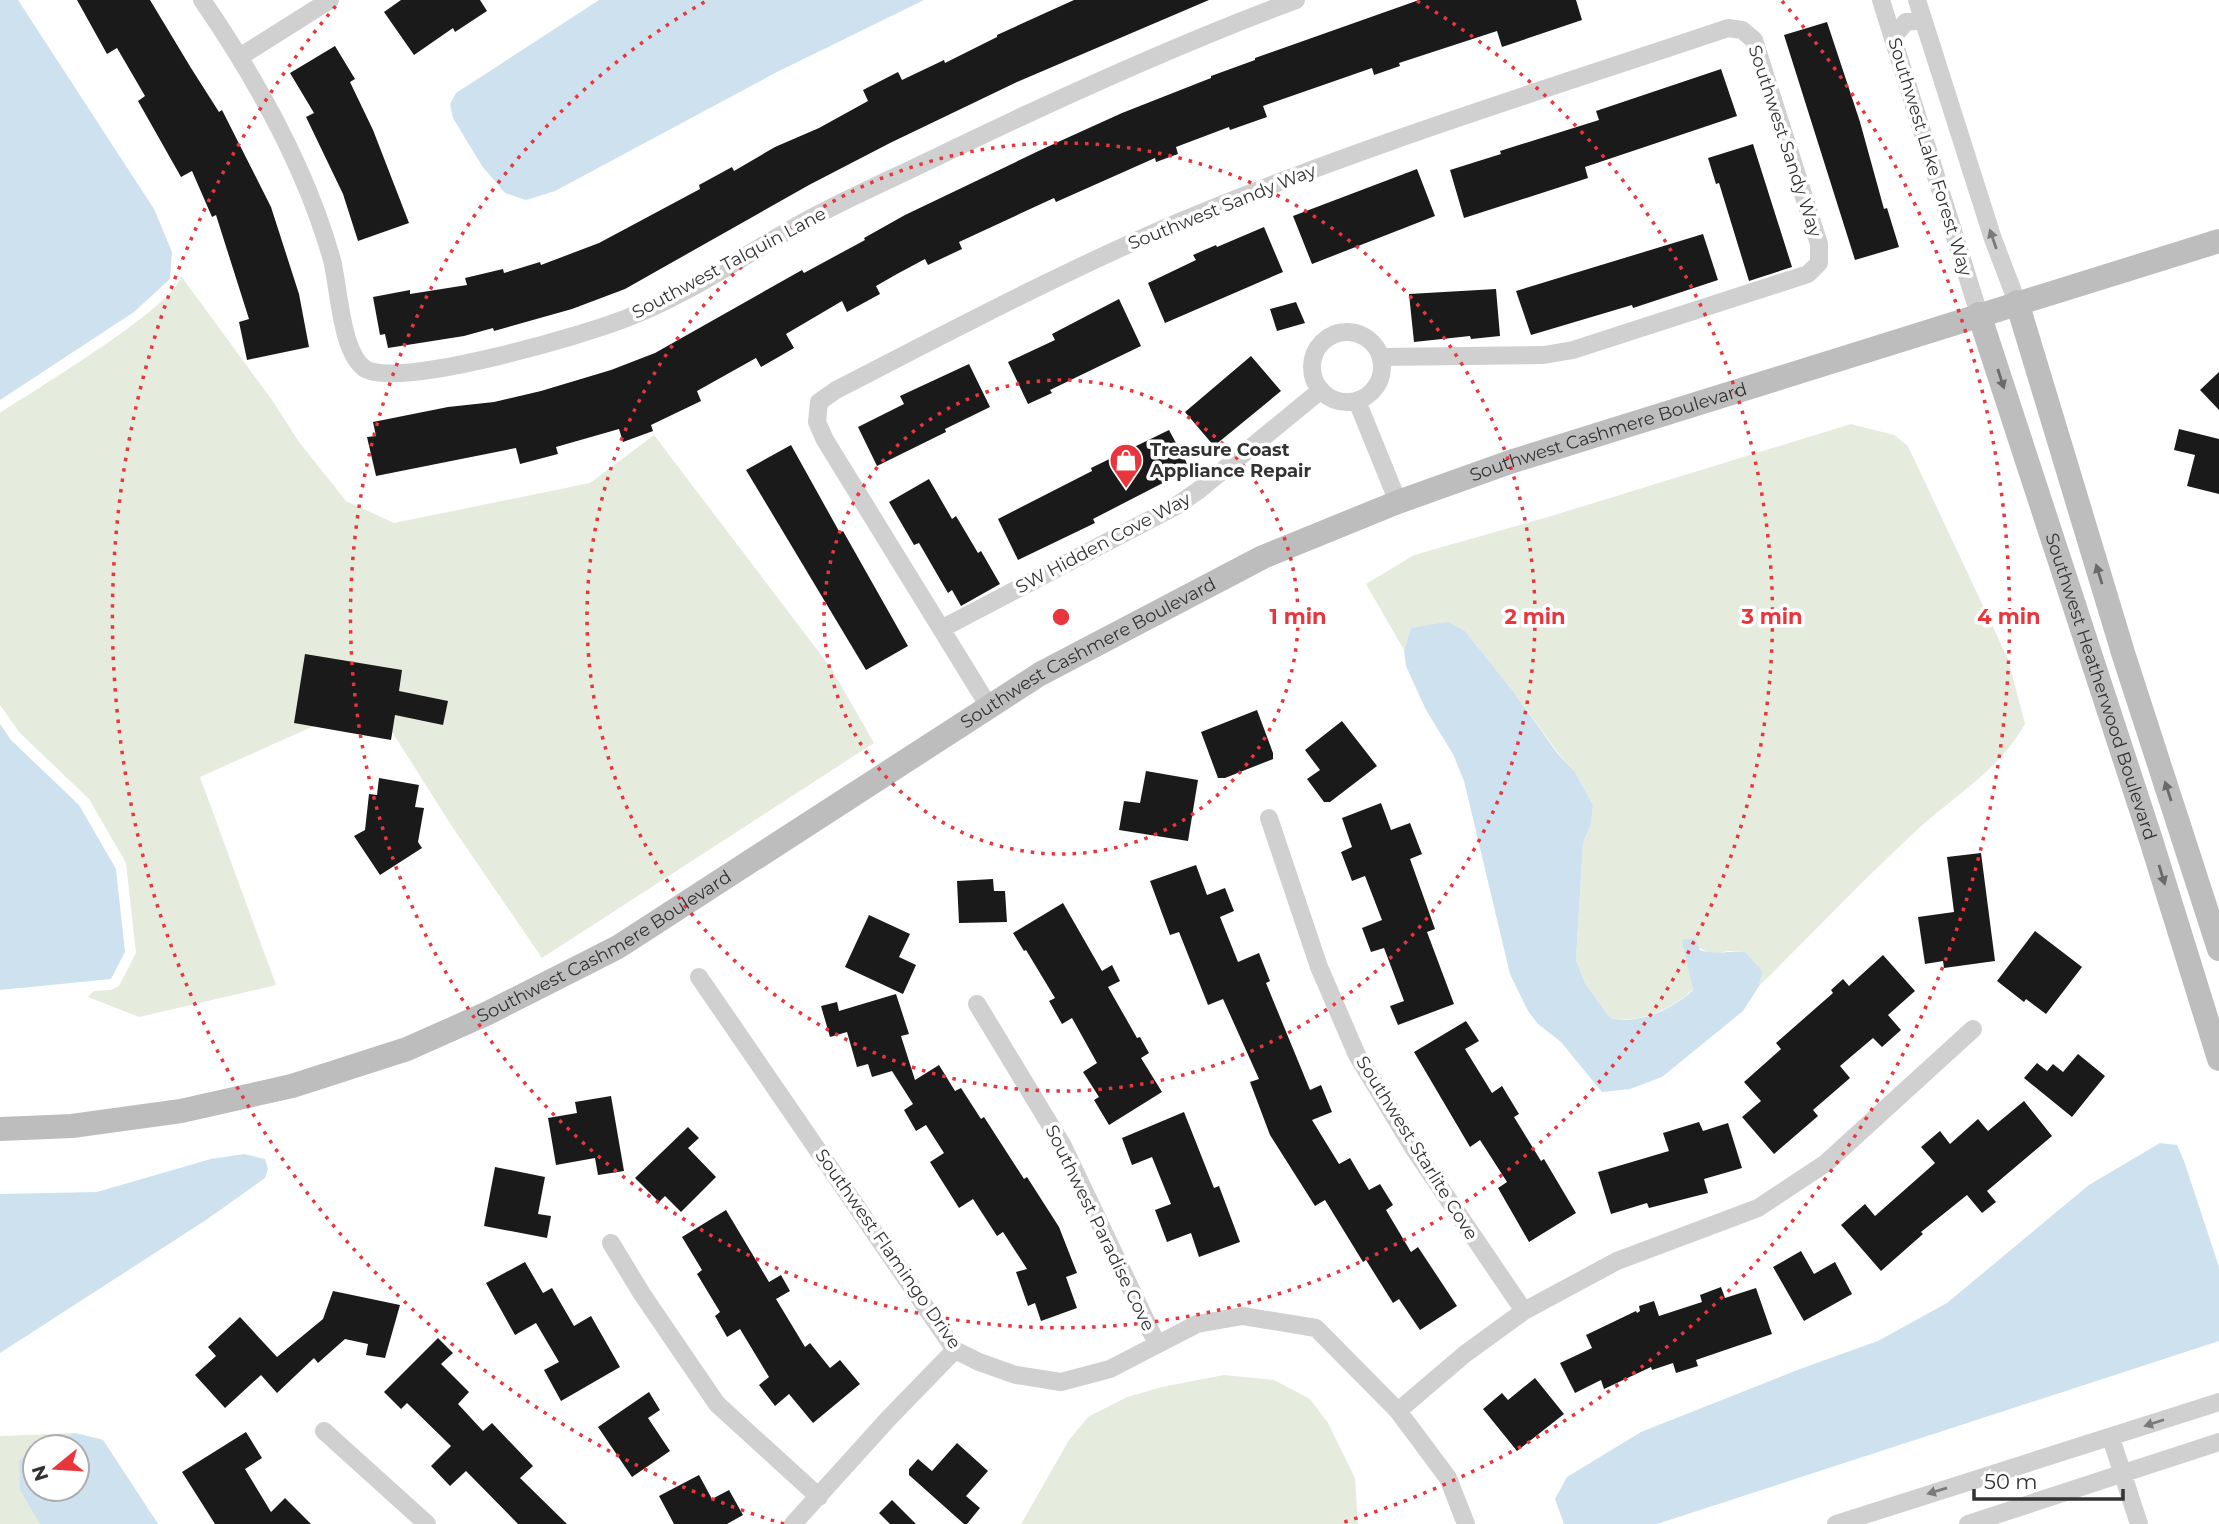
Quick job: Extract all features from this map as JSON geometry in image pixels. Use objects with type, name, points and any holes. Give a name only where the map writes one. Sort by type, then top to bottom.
[{"type":"street","name":"Southwest Talquin Lane","points":[[202,0],[241,56],[304,177],[332,261],[348,344],[364,368],[386,375],[431,370],[556,342],[629,317],[690,287],[816,216],[1023,115],[1168,50],[1296,0]]},
{"type":"street","points":[[241,56],[330,0]]},
{"type":"street","name":"Southwest Lake Forest Way","points":[[1881,0],[1979,314]]},
{"type":"street","name":"Southwest Lake Forest Way","points":[[1917,0],[1993,239],[2017,302]]},
{"type":"street","points":[[1893,37],[1906,22],[1923,20]]},
{"type":"street","name":"Southwest Sandy Way","points":[[988,705],[825,440],[817,422],[820,402],[836,390],[1042,285],[1178,223],[1355,153],[1728,28],[1742,30],[1754,40],[1819,244],[1819,263],[1808,274],[1573,351],[1544,355],[1381,357]]},
{"type":"street","name":"Southwest Cashmere Boulevard","points":[[0,1129],[72,1126],[181,1111],[292,1086],[407,1049],[488,1013],[618,947],[988,705],[1040,674],[1263,557],[1398,502],[1523,458],[2219,241]]},
{"type":"street","name":"Southwest Heatherwood Boulevard","points":[[2017,302],[2124,656],[2219,949]]},
{"type":"street","name":"Southwest Heatherwood Boulevard","points":[[1979,314],[2147,827],[2219,1059]]},
{"type":"street","points":[[1350,331],[1359,334],[1370,340],[1381,357],[1381,375],[1376,386],[1367,396],[1357,401],[1333,399],[1321,390],[1313,378],[1315,352],[1330,335],[1350,331]]},
{"type":"street","name":"SW Hidden Cove Way","points":[[941,629],[1176,506],[1321,390]]},
{"type":"street","points":[[1357,401],[1398,502]]},
{"type":"street","name":"Southwest Starlite Cove","points":[[1269,818],[1319,967],[1357,1055],[1414,1149],[1524,1311]]},
{"type":"street","name":"Southwest Flamingo Drive","points":[[699,977],[955,1350],[1016,1375],[1061,1382],[1110,1369],[1197,1324],[1243,1316],[1317,1328],[1398,1411],[1448,1478],[1466,1524]]},
{"type":"street","name":"Southwest Paradise Cove","points":[[976,1004],[1063,1146],[1157,1344]]},
{"type":"street","points":[[1398,1411],[1465,1354],[1524,1311],[1617,1261],[1758,1208],[1826,1163],[1973,1029]]},
{"type":"street","points":[[611,1243],[642,1294],[717,1404],[819,1497]]},
{"type":"street","points":[[793,1524],[888,1418],[955,1350]]},
{"type":"street","points":[[1836,1524],[2219,1402]]},
{"type":"street","points":[[324,1431],[427,1524]]},
{"type":"street","points":[[2111,1438],[2139,1524]]},
{"type":"street","points":[[1968,1524],[2219,1442]]},
{"type":"shaded area","points":[[181,276],[272,400],[299,442],[346,501],[394,523],[590,483],[654,435],[831,668],[874,743],[542,958],[451,825],[372,700],[200,777],[276,985],[139,1017],[88,997],[94,991],[111,990],[119,986],[136,953],[126,863],[89,799],[20,733],[0,705],[0,413],[130,327],[173,290]]},
{"type":"shaded area","points":[[1851,424],[1894,435],[1908,446],[2008,659],[2025,724],[2003,755],[1977,781],[1919,828],[1759,986],[1760,971],[1745,952],[1712,954],[1683,940],[1693,989],[1666,1009],[1644,1017],[1610,1018],[1585,983],[1576,960],[1583,843],[1591,824],[1593,805],[1575,772],[1465,631],[1411,628],[1404,650],[1366,584],[1414,555]]},
{"type":"shaded area","points":[[1224,1375],[1274,1380],[1310,1399],[1328,1423],[1355,1478],[1358,1524],[1021,1524],[1069,1440],[1088,1417],[1127,1397]]},
{"type":"shaded area","points":[[21,1435],[21,1503],[91,1503],[91,1437],[103,1440],[158,1524],[0,1524],[0,1436]]},
{"type":"water","points":[[0,0],[18,0],[154,209],[172,252],[170,279],[134,312],[0,400]]},
{"type":"water","points":[[599,0],[924,0],[777,72],[555,191],[526,200],[505,193],[482,166],[453,118],[450,104],[456,93]]},
{"type":"water","points":[[1447,622],[1465,631],[1513,691],[1558,754],[1575,772],[1593,805],[1591,824],[1583,843],[1576,960],[1585,983],[1610,1018],[1621,1020],[1655,1014],[1693,990],[1682,940],[1695,938],[1700,950],[1717,953],[1745,952],[1760,968],[1762,973],[1759,986],[1743,1011],[1662,1077],[1630,1089],[1602,1092],[1561,1042],[1538,1024],[1528,1011],[1510,974],[1464,781],[1453,754],[1426,710],[1406,666],[1404,650],[1411,628]]},
{"type":"water","points":[[0,724],[11,740],[79,805],[116,869],[125,952],[111,979],[0,990]]},
{"type":"water","points":[[2160,1143],[2177,1145],[2219,1267],[2219,1341],[1657,1524],[1564,1524],[1555,1499],[1567,1477],[1641,1432],[1878,1341],[1947,1303],[2089,1185]]},
{"type":"water","points":[[244,1154],[265,1159],[268,1169],[265,1178],[206,1220],[0,1353],[0,1194],[97,1192],[211,1159]]},
{"type":"water","points":[[91,1437],[103,1440],[158,1524],[40,1524],[28,1503],[91,1503]]},
{"type":"water","points":[[21,1459],[21,1492],[20,1490]]},
{"type":"building","points":[[77,0],[150,0],[219,112],[222,110],[271,207],[299,294],[309,347],[247,360],[239,322],[249,319],[216,215],[212,217],[192,171],[181,177],[138,101],[145,96],[117,48],[107,54]]},
{"type":"building","points":[[401,0],[480,0],[487,11],[455,32],[453,28],[414,55],[384,12]]},
{"type":"building","points":[[1074,0],[1209,0],[1017,82],[890,143],[809,185],[625,289],[572,309],[494,331],[493,328],[464,336],[388,348],[385,334],[380,335],[373,297],[410,290],[410,294],[467,285],[465,278],[503,269],[504,273],[540,262],[541,265],[599,243],[700,189],[699,185],[732,167],[734,171],[775,147],[819,128],[868,101],[863,90],[898,72],[902,80],[944,60],[945,63],[997,35]]},
{"type":"building","points":[[1419,0],[1576,0],[1582,20],[1502,47],[1497,31],[1399,63],[1400,66],[1374,75],[1372,68],[1263,106],[1267,117],[1230,130],[1229,127],[1176,147],[1178,154],[1156,162],[1155,158],[1056,202],[1054,198],[959,242],[962,249],[928,265],[925,259],[897,274],[876,286],[880,294],[847,312],[842,301],[786,334],[794,348],[761,367],[756,358],[697,391],[701,401],[651,425],[653,431],[623,442],[619,429],[556,447],[558,454],[520,464],[516,448],[376,476],[367,437],[376,436],[373,422],[448,407],[494,402],[541,391],[611,370],[655,353],[802,270],[804,273],[865,240],[864,238],[905,215],[1047,147],[1255,58]]},
{"type":"building","points":[[1827,22],[1860,122],[1884,209],[1887,208],[1899,247],[1855,260],[1784,35]]},
{"type":"building","points":[[335,46],[355,79],[350,82],[373,130],[409,223],[358,241],[343,194],[306,117],[314,113],[290,73]]},
{"type":"building","points":[[1721,69],[1737,116],[1585,167],[1588,178],[1464,218],[1450,170],[1501,154],[1500,151],[1599,120],[1596,111]]},
{"type":"building","points":[[1753,144],[1792,267],[1749,281],[1719,183],[1716,184],[1708,158]]},
{"type":"building","points":[[1417,169],[1435,216],[1312,264],[1293,216]]},
{"type":"building","points":[[1264,227],[1283,272],[1165,323],[1148,283],[1196,260],[1193,255]]},
{"type":"building","points":[[1703,234],[1718,280],[1633,308],[1632,305],[1531,335],[1516,291]]},
{"type":"building","points":[[1496,289],[1500,336],[1414,342],[1409,294]]},
{"type":"building","points":[[1119,299],[1141,346],[1050,390],[1052,393],[1028,404],[1008,362],[1055,340],[1052,334]]},
{"type":"building","points":[[1296,302],[1305,323],[1277,331],[1270,309]]},
{"type":"building","points":[[1251,356],[1281,391],[1214,446],[1185,412]]},
{"type":"building","points":[[969,364],[990,407],[877,466],[858,427],[904,404],[900,396]]},
{"type":"building","points":[[2219,372],[2219,410],[2200,390]]},
{"type":"building","points":[[2179,429],[2219,439],[2219,494],[2187,486],[2195,455],[2174,450]]},
{"type":"building","points":[[1169,430],[1190,469],[1093,519],[1095,523],[1018,560],[998,519],[1092,471],[1091,468]]},
{"type":"building","points":[[791,445],[908,646],[866,670],[746,470]]},
{"type":"building","points":[[929,479],[952,519],[956,516],[1000,584],[961,606],[952,590],[948,593],[919,543],[914,545],[889,502]]},
{"type":"building","points":[[305,654],[402,670],[399,691],[448,701],[443,725],[395,715],[391,740],[294,723]]},
{"type":"building","points":[[1257,710],[1273,759],[1225,778],[1218,778],[1201,732]]},
{"type":"building","points":[[1342,721],[1377,766],[1330,802],[1324,802],[1307,779],[1320,770],[1305,750]]},
{"type":"building","points":[[1146,771],[1198,780],[1188,841],[1119,830],[1124,801],[1140,803]]},
{"type":"building","points":[[379,778],[419,785],[415,807],[424,808],[418,842],[422,848],[380,875],[354,836],[365,830],[369,794],[377,795]]},
{"type":"building","points":[[1381,803],[1391,830],[1410,823],[1422,854],[1410,859],[1435,929],[1427,932],[1454,1004],[1398,1025],[1390,1006],[1404,1001],[1384,948],[1371,952],[1362,928],[1382,920],[1365,876],[1352,881],[1341,852],[1352,847],[1342,818]]},
{"type":"building","points":[[1981,853],[1995,961],[1944,968],[1943,961],[1925,964],[1918,917],[1954,912],[1947,857]]},
{"type":"building","points":[[1196,865],[1207,895],[1225,888],[1234,911],[1220,917],[1238,962],[1259,953],[1270,981],[1266,983],[1310,1090],[1321,1085],[1332,1112],[1312,1120],[1339,1164],[1350,1158],[1369,1190],[1380,1184],[1393,1205],[1386,1210],[1411,1252],[1418,1247],[1457,1306],[1420,1330],[1399,1299],[1393,1303],[1366,1260],[1363,1262],[1325,1200],[1315,1206],[1270,1135],[1250,1082],[1259,1079],[1223,999],[1208,1005],[1179,932],[1170,935],[1150,881]]},
{"type":"building","points":[[993,879],[994,891],[1005,891],[1007,922],[959,923],[957,881]]},
{"type":"building","points":[[1063,903],[1102,971],[1112,965],[1120,981],[1108,987],[1137,1038],[1140,1037],[1149,1053],[1141,1058],[1162,1092],[1109,1125],[1094,1100],[1099,1097],[1083,1072],[1097,1063],[1072,1018],[1062,1024],[1049,1001],[1055,998],[1013,933]]},
{"type":"building","points":[[869,915],[910,934],[899,957],[916,965],[903,994],[845,967]]},
{"type":"building","points":[[2035,931],[2082,967],[2046,1014],[2026,999],[2024,1002],[1997,981]]},
{"type":"building","points":[[1883,955],[1915,991],[1888,1015],[1901,1030],[1882,1047],[1873,1038],[1840,1066],[1850,1078],[1813,1110],[1818,1116],[1774,1154],[1742,1117],[1761,1101],[1744,1082],[1781,1049],[1776,1043],[1833,993],[1831,990],[1843,979],[1849,986]]},
{"type":"building","points":[[896,994],[909,1034],[901,1036],[915,1080],[939,1065],[955,1091],[961,1088],[981,1119],[984,1117],[1024,1179],[1027,1177],[1059,1227],[1077,1273],[1066,1277],[1077,1308],[1041,1321],[1035,1303],[1028,1306],[1016,1272],[1027,1269],[1003,1232],[997,1236],[973,1199],[959,1208],[930,1162],[944,1153],[926,1125],[916,1131],[904,1110],[913,1104],[892,1071],[872,1077],[868,1064],[857,1067],[847,1032],[830,1037],[821,1006],[837,1002],[839,1011]]},
{"type":"building","points":[[1466,1021],[1479,1041],[1465,1049],[1492,1093],[1502,1086],[1519,1114],[1514,1117],[1541,1161],[1544,1159],[1576,1213],[1529,1242],[1498,1188],[1507,1182],[1480,1140],[1470,1147],[1414,1052]]},
{"type":"building","points":[[2078,1054],[2105,1076],[2072,1117],[2024,1078],[2037,1063],[2047,1071],[2053,1064],[2063,1072]]},
{"type":"building","points":[[611,1096],[624,1171],[598,1175],[595,1158],[556,1165],[548,1118],[577,1113],[575,1102]]},
{"type":"building","points":[[2024,1101],[2052,1136],[1987,1191],[1996,1202],[1982,1213],[1967,1195],[1921,1232],[1923,1234],[1881,1271],[1841,1225],[1865,1204],[1875,1216],[1935,1163],[1921,1147],[1940,1131],[1950,1144],[1978,1119],[1988,1131]]},
{"type":"building","points":[[1184,1112],[1214,1188],[1219,1186],[1240,1242],[1199,1257],[1191,1233],[1167,1242],[1155,1210],[1171,1204],[1152,1157],[1132,1165],[1122,1138]]},
{"type":"building","points":[[1699,1122],[1703,1131],[1728,1123],[1742,1168],[1704,1179],[1708,1193],[1649,1208],[1647,1203],[1611,1214],[1598,1172],[1669,1151],[1663,1133]]},
{"type":"building","points":[[688,1127],[699,1138],[688,1148],[716,1177],[681,1212],[665,1196],[659,1202],[635,1178]]},
{"type":"building","points":[[495,1167],[545,1177],[538,1214],[551,1216],[547,1238],[484,1226]]},
{"type":"building","points":[[726,1210],[769,1282],[781,1275],[790,1291],[776,1299],[805,1347],[810,1343],[830,1368],[840,1360],[860,1384],[813,1423],[789,1394],[775,1406],[759,1385],[769,1377],[740,1329],[727,1337],[715,1316],[720,1312],[697,1274],[702,1270],[682,1237]]},
{"type":"building","points":[[1801,1251],[1814,1274],[1835,1262],[1852,1294],[1804,1321],[1773,1267]]},
{"type":"building","points":[[525,1262],[543,1293],[552,1288],[574,1326],[591,1316],[620,1367],[561,1401],[544,1370],[559,1362],[536,1323],[515,1335],[486,1283]]},
{"type":"building","points":[[1721,1287],[1725,1298],[1756,1288],[1772,1334],[1696,1360],[1698,1366],[1676,1373],[1673,1363],[1652,1370],[1651,1367],[1604,1389],[1601,1380],[1575,1393],[1560,1363],[1592,1348],[1586,1335],[1636,1311],[1637,1313],[1640,1311],[1639,1306],[1654,1301],[1659,1316],[1702,1302],[1700,1295]]},
{"type":"building","points":[[333,1291],[400,1305],[385,1358],[366,1355],[368,1344],[345,1339],[318,1363],[314,1358],[277,1393],[261,1375],[225,1408],[195,1375],[216,1356],[208,1347],[240,1317],[277,1357],[323,1319]]},
{"type":"building","points":[[438,1338],[453,1353],[441,1364],[469,1392],[458,1404],[483,1431],[492,1423],[533,1466],[520,1478],[567,1524],[518,1524],[466,1471],[450,1486],[431,1466],[451,1446],[407,1403],[401,1409],[384,1392]]},
{"type":"building","points":[[1535,1378],[1564,1414],[1517,1451],[1483,1409],[1502,1393],[1508,1400]]},
{"type":"building","points":[[649,1392],[660,1410],[648,1418],[670,1451],[632,1477],[598,1427]]},
{"type":"building","points":[[246,1432],[262,1458],[245,1469],[271,1512],[285,1498],[311,1524],[215,1524],[182,1472]]},
{"type":"building","points":[[957,1443],[988,1471],[966,1496],[980,1508],[967,1524],[909,1475],[909,1469],[918,1459],[932,1471]]},
{"type":"building","points":[[699,1475],[712,1499],[729,1490],[743,1515],[727,1524],[674,1524],[659,1496]]},
{"type":"building","points":[[892,1500],[916,1524],[890,1524],[879,1513]]},
{"type":"place","name":"Treasure Coast Appliance Repair","points":[[1126,490]]}]
